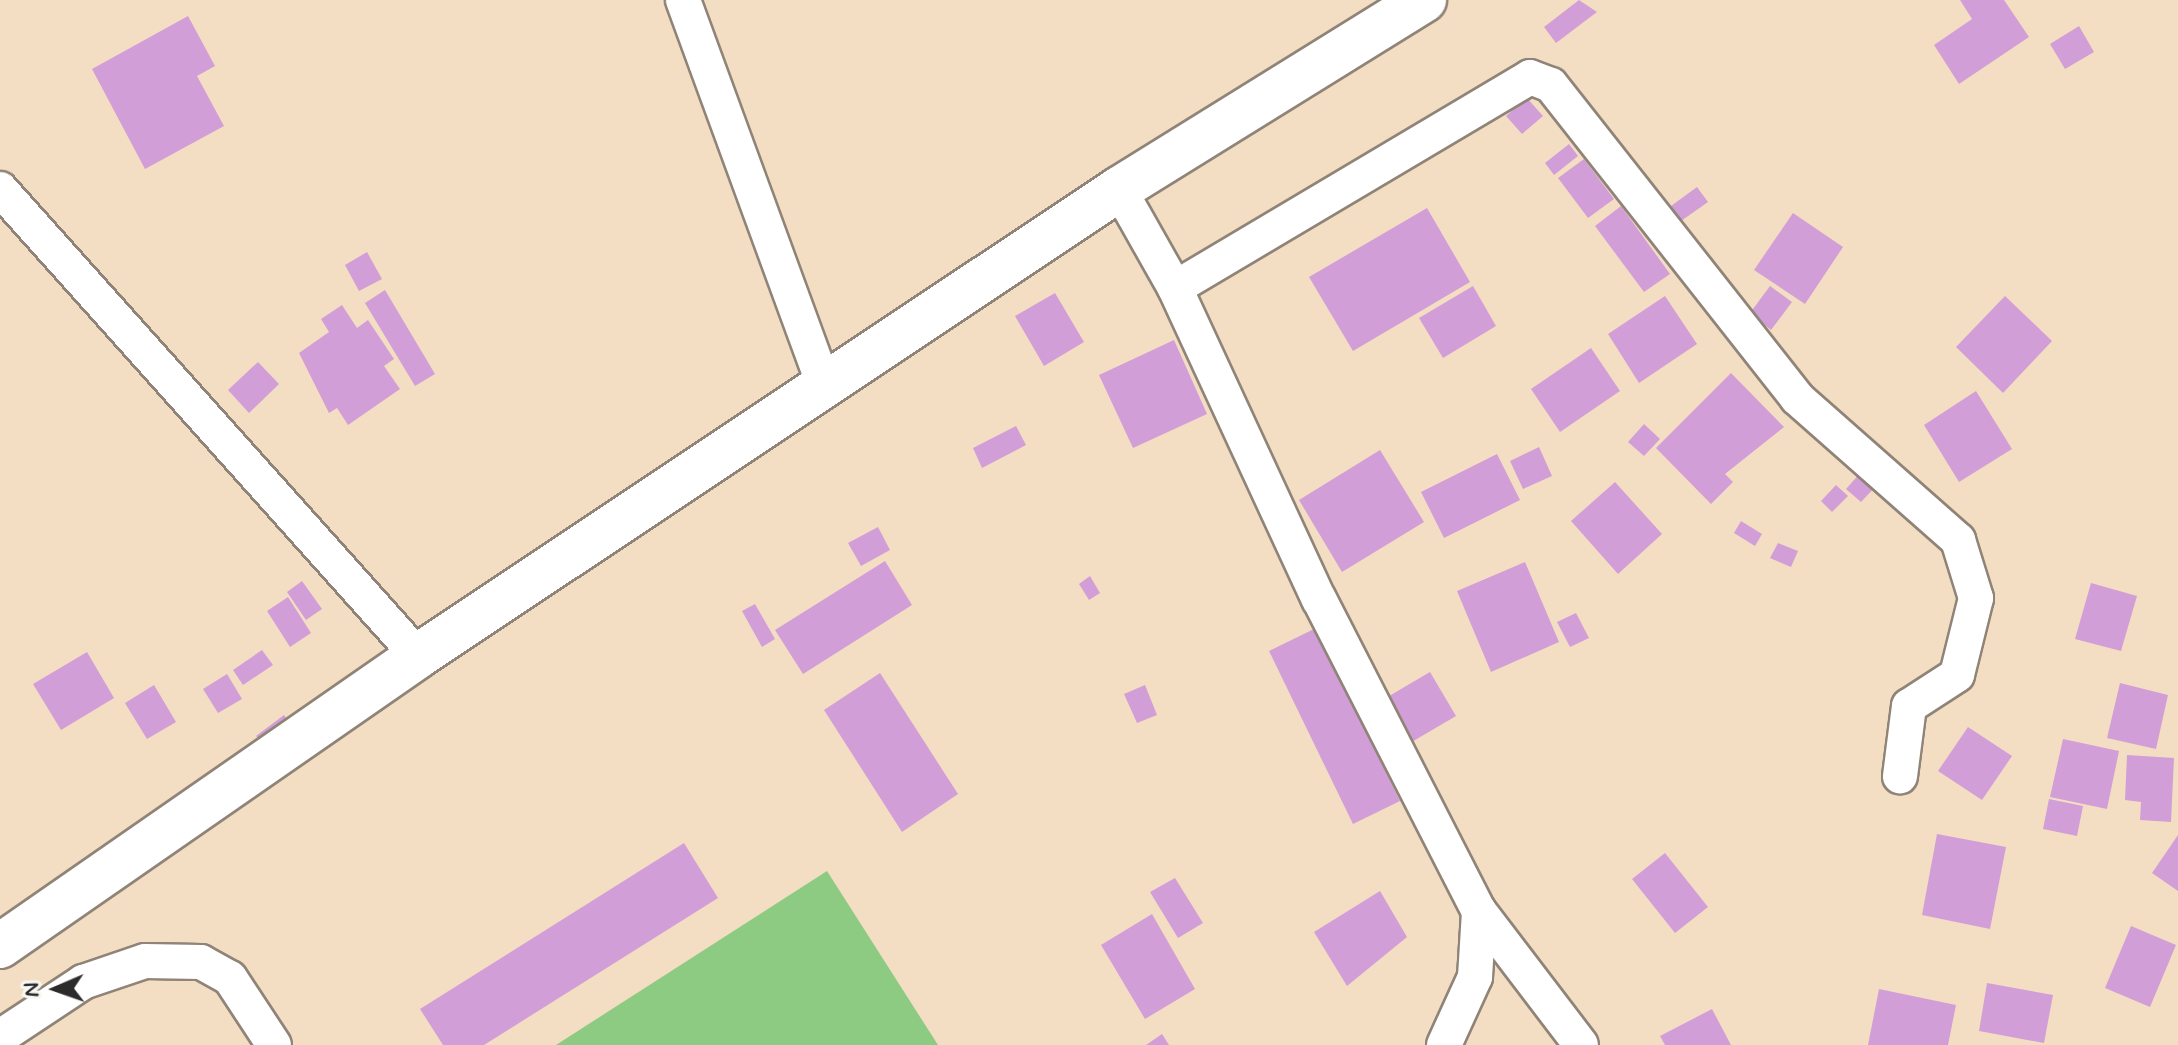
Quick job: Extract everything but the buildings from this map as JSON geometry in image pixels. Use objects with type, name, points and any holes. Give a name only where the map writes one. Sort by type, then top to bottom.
[{"type":"main road","points":[[0,946],[418,656],[826,390],[1119,189],[1424,0]]},
{"type":"street","points":[[683,0],[826,390]]},
{"type":"street","points":[[1175,288],[1530,77],[1551,85],[1797,398],[1958,540],[1976,598],[1957,675],[1909,706],[1900,776]]},
{"type":"street","points":[[0,189],[418,656]]},
{"type":"street","points":[[1119,189],[1175,288],[1319,599],[1479,911],[1581,1045]]},
{"type":"street","points":[[1444,1045],[1475,977],[1479,911]]},
{"type":"street","points":[[0,1037],[83,982],[145,961],[201,962],[230,978],[274,1045]]},
{"type":"green space","points":[[827,871],[938,1045],[556,1045]]}]
